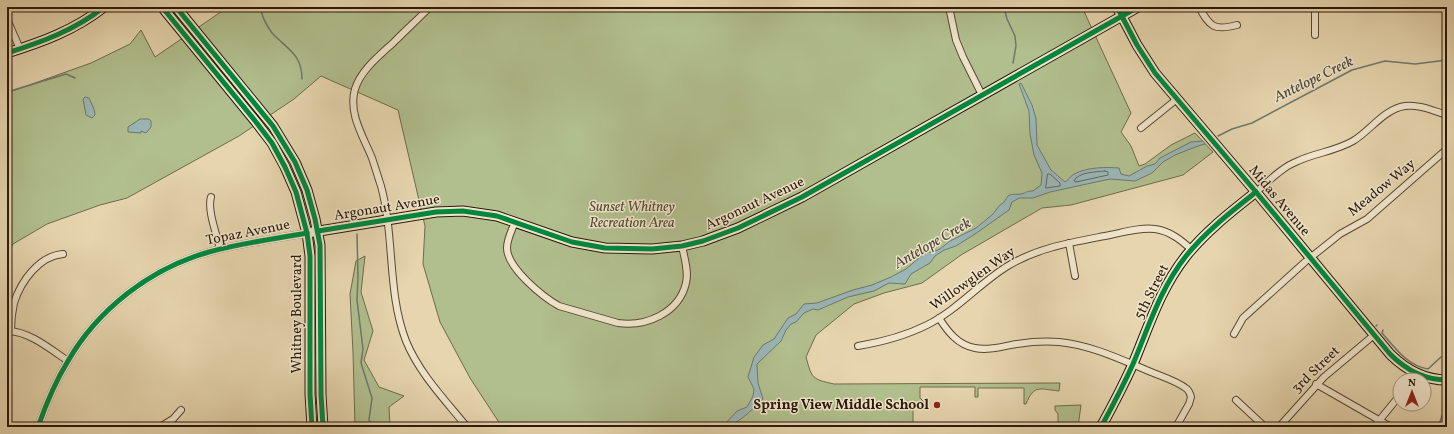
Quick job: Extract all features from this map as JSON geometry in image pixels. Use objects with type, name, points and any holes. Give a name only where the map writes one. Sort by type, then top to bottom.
[{"type":"street","points":[[7,54],[67,31],[103,7]]},
{"type":"street","name":"Whitney Boulevard","points":[[162,7],[272,143],[296,192],[307,233],[310,256],[310,394],[312,427]]},
{"type":"street","name":"Whitney Boulevard","points":[[176,7],[265,115],[280,136],[301,174],[318,232],[321,257],[321,394],[323,427]]},
{"type":"street","points":[[430,7],[363,73],[355,90],[353,106],[354,115],[378,176],[388,220],[394,292],[406,341],[424,374],[467,427]]},
{"type":"street","points":[[949,7],[956,40],[962,57],[982,95]]},
{"type":"street","name":"Midas Avenue","points":[[1117,7],[1146,60],[1155,73],[1374,335],[1409,372]]},
{"type":"street","name":"Argonaut Avenue","points":[[307,233],[452,211],[487,214],[572,242],[600,247],[636,250],[682,246],[720,236],[784,206],[1138,7]]},
{"type":"street","points":[[1199,7],[1207,22],[1213,26],[1226,28],[1237,24]]},
{"type":"street","points":[[1314,7],[1315,35]]},
{"type":"street","points":[[7,19],[20,49]]},
{"type":"street","points":[[1141,128],[1177,99]]},
{"type":"street","points":[[1256,192],[1292,164],[1351,142],[1360,137],[1388,113],[1397,108],[1407,105],[1415,106],[1447,115]]},
{"type":"street","name":"Meadow Way","points":[[1234,334],[1243,318],[1311,258],[1340,234],[1366,219],[1447,149]]},
{"type":"street","name":"5th Street","points":[[1101,427],[1133,364],[1161,295],[1176,271],[1205,236],[1256,192]]},
{"type":"street","points":[[211,197],[211,211],[220,249]]},
{"type":"street","points":[[515,222],[508,243],[508,254],[515,267],[533,287],[559,306],[618,323],[627,324],[645,322],[660,316],[672,307],[681,295],[687,276],[682,246]]},
{"type":"street","name":"Willowglen Way","points":[[858,346],[879,342],[922,327],[939,318],[992,277],[1016,262],[1041,251],[1068,243],[1137,230],[1154,229],[1170,233],[1192,250]]},
{"type":"street","name":"Topaz Avenue","points":[[38,427],[54,387],[68,360],[90,329],[130,292],[154,276],[180,262],[208,252],[307,233]]},
{"type":"street","points":[[1068,243],[1075,276]]},
{"type":"street","points":[[63,254],[52,256],[45,260],[31,272],[25,280],[14,303],[9,331],[28,336],[68,360]]},
{"type":"street","points":[[939,318],[956,340],[974,348],[992,349],[1029,343],[1059,342],[1094,350],[1133,364],[1183,386],[1188,389],[1191,399],[1176,427]]},
{"type":"street","name":"3rd Street","points":[[1279,427],[1316,384],[1374,335]]},
{"type":"street","name":"Midas Avenue","points":[[1432,379],[1447,380]]},
{"type":"street","points":[[1316,384],[1391,427]]},
{"type":"street","points":[[1236,400],[1265,427]]},
{"type":"street","points":[[1374,427],[1392,405]]},
{"type":"street","points":[[160,427],[173,419],[181,410]]},
{"type":"green space","name":"Sunset Whitney Recreation Area","points":[[228,7],[1082,7],[1131,113],[1121,132],[1131,146],[1139,166],[1145,164],[1171,145],[1195,133],[1213,152],[1183,175],[1071,205],[1042,208],[961,255],[922,283],[884,293],[854,304],[816,335],[806,357],[814,377],[821,381],[834,384],[1060,383],[1059,391],[1038,389],[1032,393],[1026,404],[1024,404],[1024,388],[978,388],[978,397],[975,397],[975,387],[920,387],[920,398],[924,402],[924,406],[913,406],[913,427],[502,427],[470,378],[440,322],[423,264],[425,226],[398,110],[321,76],[294,99],[239,136],[127,198],[100,205],[47,224],[13,244],[7,254],[7,93],[91,63],[130,44],[141,30],[155,57]]},
{"type":"green space","points":[[365,256],[361,292],[373,331],[364,360],[379,387],[404,396],[389,407],[390,427],[355,427],[350,294],[356,261]]},
{"type":"green space","points":[[1081,405],[1078,427],[1058,427],[1058,414],[1055,410],[1055,406]]},
{"type":"water","points":[[1021,83],[1032,105],[1036,118],[1037,145],[1051,170],[1065,182],[1074,174],[1096,168],[1119,168],[1121,174],[1129,176],[1147,166],[1155,164],[1160,158],[1191,142],[1203,141],[1205,144],[1175,155],[1163,162],[1152,173],[1135,181],[1110,179],[1050,192],[1033,198],[1019,198],[1012,202],[1009,210],[975,234],[956,246],[944,250],[935,256],[930,263],[911,274],[905,284],[889,283],[874,291],[848,297],[818,310],[813,309],[804,313],[796,322],[791,324],[786,330],[781,341],[757,364],[758,383],[763,399],[749,413],[738,421],[720,427],[725,424],[737,411],[747,407],[753,396],[754,389],[748,377],[754,357],[763,345],[774,339],[788,318],[796,314],[804,304],[817,303],[872,285],[891,277],[906,269],[926,252],[933,252],[940,249],[950,241],[976,228],[993,214],[1008,196],[1033,191],[1041,185],[1042,173],[1034,155],[1030,134],[1029,111],[1019,84]]},
{"type":"water","points":[[85,97],[89,98],[94,108],[95,115],[92,118],[86,115],[83,99]]},
{"type":"water","points":[[140,119],[149,119],[151,121],[151,127],[146,133],[141,131],[141,133],[128,132],[128,127]]},
{"type":"waterway","points":[[260,7],[264,20],[272,33],[293,53],[296,58],[299,64],[302,79]]},
{"type":"waterway","points":[[1004,7],[1007,19],[1015,36],[1016,46],[1013,63]]},
{"type":"waterway","name":"Antelope Creek","points":[[1218,136],[1232,129],[1252,123],[1352,70],[1385,61],[1415,64],[1447,60]]},
{"type":"waterway","points":[[7,92],[66,74],[75,78]]},
{"type":"waterway","points":[[357,234],[357,300],[363,349],[361,363],[372,398],[369,420],[373,427]]},
{"type":"waterway","points":[[1383,330],[1382,333],[1402,356],[1414,364],[1428,369],[1441,357]]},
{"type":"waterway","points":[[1438,427],[1447,402]]},
{"type":"railway","points":[[1445,427],[1447,422]]},
{"type":"cycle path","points":[[7,53],[70,29],[104,7]]},
{"type":"cycle path","points":[[162,7],[272,143],[296,192],[307,233],[310,256],[310,394],[312,427]]},
{"type":"cycle path","points":[[176,7],[273,126],[295,162],[307,190],[320,245],[321,394],[323,427]]},
{"type":"cycle path","points":[[1117,7],[1137,45],[1155,73],[1390,354],[1402,365],[1416,373],[1439,380],[1447,380]]},
{"type":"cycle path","points":[[318,231],[436,212],[463,211],[497,216],[572,242],[605,248],[652,249],[682,246],[703,241],[738,228],[802,197],[1138,7]]},
{"type":"cycle path","points":[[1101,427],[1133,364],[1169,281],[1194,247],[1229,214],[1256,192]]},
{"type":"cycle path","points":[[38,427],[55,385],[80,342],[95,324],[128,293],[167,268],[188,259],[233,246],[307,233]]},
{"type":"place","name":"Spring View Middle School","points":[[937,405]]}]
